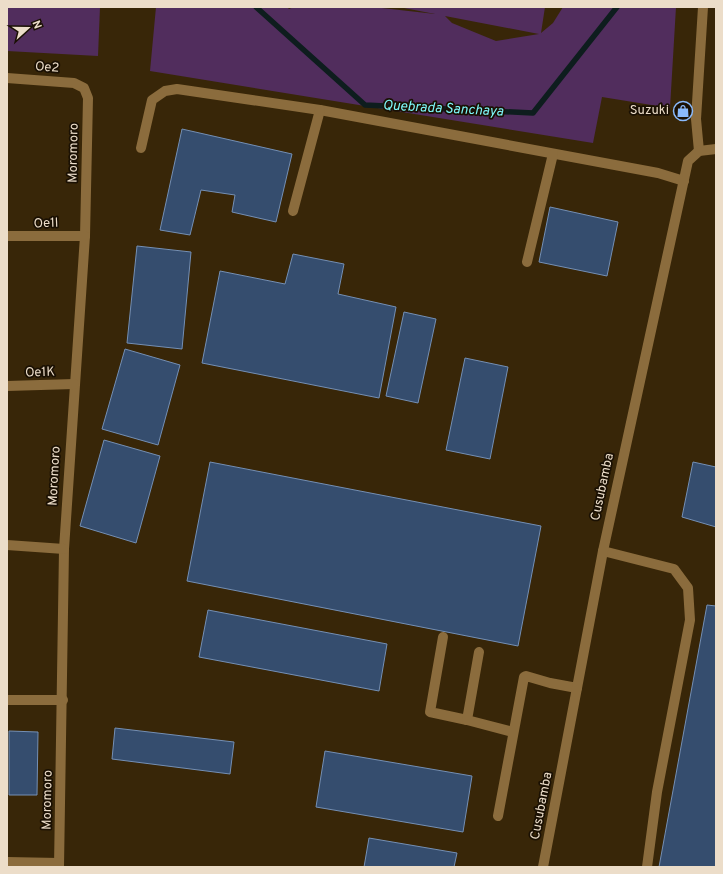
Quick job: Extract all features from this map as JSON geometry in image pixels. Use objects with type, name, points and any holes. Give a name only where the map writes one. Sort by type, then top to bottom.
[{"type":"street","points":[[703,7],[696,119],[699,151],[716,149]]},
{"type":"street","name":"Oe2","points":[[7,78],[74,83],[84,88]]},
{"type":"street","name":"Moromoro","points":[[59,865],[63,700],[64,548],[85,236],[88,98],[84,88]]},
{"type":"street","points":[[142,148],[152,100],[164,91],[177,90],[320,110],[658,173],[684,181]]},
{"type":"street","points":[[293,211],[320,110]]},
{"type":"street","name":"Cusubamba","points":[[543,867],[603,551],[688,161],[699,151]]},
{"type":"street","points":[[527,262],[553,154]]},
{"type":"street","name":"Oe1l","points":[[7,236],[85,236]]},
{"type":"street","name":"Oe1K","points":[[7,386],[74,384]]},
{"type":"street","points":[[7,545],[64,548]]},
{"type":"street","points":[[603,551],[674,569],[688,588],[690,620],[657,792],[647,867]]},
{"type":"street","points":[[443,637],[430,712],[513,732]]},
{"type":"street","points":[[467,720],[479,652]]},
{"type":"street","points":[[498,816],[513,732],[526,676],[550,683],[577,688]]},
{"type":"street","points":[[7,700],[63,700]]},
{"type":"street","points":[[7,862],[59,865]]},
{"type":"shaded area","points":[[7,7],[100,7],[98,56],[7,51]]},
{"type":"shaded area","points":[[156,7],[287,7],[289,9],[294,7],[373,7],[435,14],[399,7],[545,7],[541,33],[553,23],[563,7],[676,7],[670,108],[602,97],[593,143],[150,71]],"holes":[[[445,16],[539,34],[496,41],[452,23]]]},
{"type":"building","points":[[182,129],[292,154],[276,222],[232,212],[235,195],[201,190],[190,235],[160,230]]},
{"type":"building","points":[[550,207],[618,222],[607,276],[539,262]]},
{"type":"building","points":[[137,246],[191,252],[182,349],[127,343]]},
{"type":"building","points":[[293,254],[344,264],[338,294],[396,307],[379,398],[202,363],[220,271],[285,284]]},
{"type":"building","points":[[404,312],[436,319],[418,403],[386,396]]},
{"type":"building","points":[[125,349],[180,365],[158,445],[102,429]]},
{"type":"building","points":[[465,358],[508,367],[490,459],[446,450]]},
{"type":"building","points":[[104,440],[160,456],[136,543],[80,526]]},
{"type":"building","points":[[210,462],[541,526],[518,646],[187,581]]},
{"type":"building","points":[[693,462],[716,467],[716,527],[682,517]]},
{"type":"building","points":[[707,605],[716,606],[716,867],[659,867]]},
{"type":"building","points":[[208,610],[387,644],[379,691],[199,657]]},
{"type":"building","points":[[115,728],[234,742],[230,774],[112,759]]},
{"type":"building","points":[[9,731],[38,732],[37,795],[9,795]]},
{"type":"building","points":[[325,751],[472,776],[463,832],[316,807]]},
{"type":"building","points":[[369,838],[457,853],[454,867],[364,867]]},
{"type":"waterway","name":"Quebrada Sanchaya","points":[[256,7],[365,105],[533,113],[617,7]]},
{"type":"place","name":"Suzuki","points":[[683,111]]}]
